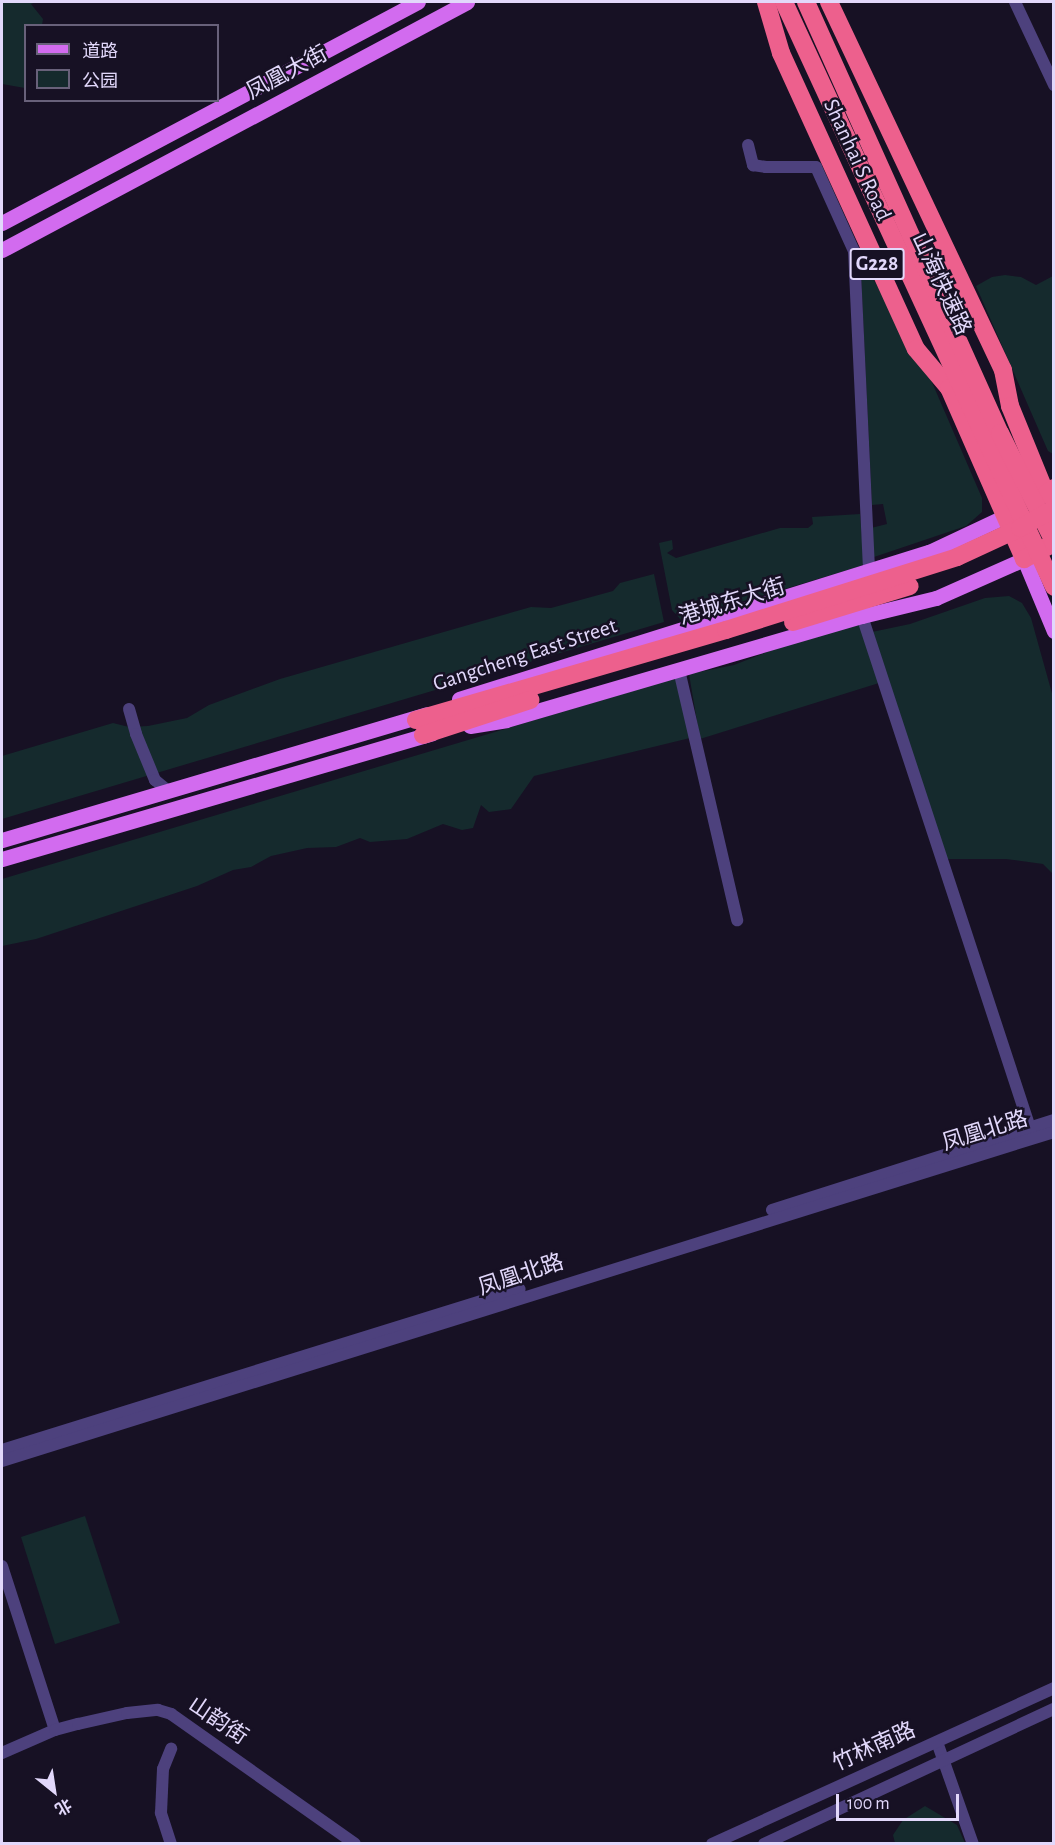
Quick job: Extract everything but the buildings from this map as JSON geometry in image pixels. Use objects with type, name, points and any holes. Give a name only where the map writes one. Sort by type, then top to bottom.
[{"type":"highway","name":"Shanhai S Road","points":[[766,2],[781,53],[916,349],[949,388],[1024,559]]},
{"type":"highway","points":[[776,2],[793,50],[887,261],[949,388]]},
{"type":"highway","name":"山海快速路","points":[[784,2],[1053,587]]},
{"type":"highway","name":"山海快速路","points":[[806,2],[1000,433],[1053,542]]},
{"type":"highway","points":[[813,2],[852,63],[1010,406]]},
{"type":"highway","name":"Shanhai S Road","points":[[829,2],[1003,369],[1010,406],[1052,500]]},
{"type":"highway","name":"港城东大街","points":[[419,727],[563,689],[957,557],[1020,528],[1052,500]]},
{"type":"highway","name":"港城东大街","points":[[727,635],[963,568],[1003,550],[1053,520]]},
{"type":"highway","points":[[1024,559],[1053,542]]},
{"type":"main road","name":"凤凰大街","points":[[2,223],[418,2]]},
{"type":"main road","name":"凤凰大街","points":[[2,250],[467,2]]},
{"type":"main road","name":"Gangcheng East Street","points":[[2,859],[419,727],[462,698],[929,552],[1007,516],[1052,500]]},
{"type":"main road","name":"Gangcheng East Street","points":[[2,840],[168,791],[419,727],[506,720],[862,616],[936,598],[1024,559]]},
{"type":"main road","points":[[1024,559],[1053,632]]},
{"type":"street","points":[[1015,2],[1053,85]]},
{"type":"street","points":[[748,145],[753,165],[816,166],[854,251],[869,572]]},
{"type":"street","points":[[862,616],[1030,1128]]},
{"type":"street","points":[[679,670],[737,920]]},
{"type":"street","points":[[129,709],[136,734],[155,780],[168,791]]},
{"type":"street","name":"凤凰北路","points":[[2,1450],[1053,1120]]},
{"type":"street","name":"凤凰北路","points":[[2,1461],[1053,1132]]},
{"type":"street","points":[[2,1566],[55,1730]]},
{"type":"street","name":"竹林南路","points":[[712,1844],[1053,1688]]},
{"type":"street","name":"竹林南路","points":[[764,1844],[1053,1708]]},
{"type":"street","name":"山韵街","points":[[2,1753],[55,1730],[127,1713],[158,1710],[171,1714],[355,1844]]},
{"type":"street","points":[[936,1742],[973,1844]]},
{"type":"street","points":[[171,1749],[163,1769],[160,1813],[171,1844]]},
{"type":"green space","points":[[2,2],[36,2],[31,4],[43,19],[42,24],[24,24],[24,88],[2,84]]},
{"type":"green space","points":[[867,268],[931,380],[982,498],[982,512],[966,526],[874,557],[871,528],[887,524],[883,504],[872,505],[861,274]]},
{"type":"green space","points":[[1005,275],[1021,277],[1036,285],[1053,276],[1053,454],[1048,451],[976,286],[992,277]]},
{"type":"green space","points":[[860,514],[864,563],[861,566],[681,620],[672,610],[659,543],[672,540],[673,549],[667,553],[676,558],[780,528],[808,528],[813,524],[812,517]]},
{"type":"green space","points":[[654,574],[664,622],[2,819],[2,756],[113,723],[129,727],[148,726],[187,718],[209,705],[280,679],[531,607],[551,608],[613,591],[620,583]]},
{"type":"green space","points":[[1009,596],[1022,603],[1031,618],[1053,697],[1053,874],[1043,864],[1006,859],[946,859],[872,632],[910,624],[985,598]]},
{"type":"green space","points":[[860,624],[879,683],[700,739],[689,674],[734,665],[785,645]]},
{"type":"green space","points":[[676,678],[690,738],[534,776],[511,809],[489,812],[481,805],[473,828],[462,830],[443,824],[407,839],[370,842],[360,838],[336,847],[307,848],[271,856],[251,867],[233,870],[197,886],[36,939],[2,946],[2,879]]},
{"type":"green space","points":[[85,1516],[120,1623],[55,1644],[21,1537]]},
{"type":"green space","points":[[925,1806],[957,1825],[965,1843],[895,1843],[893,1835],[903,1820]]}]
